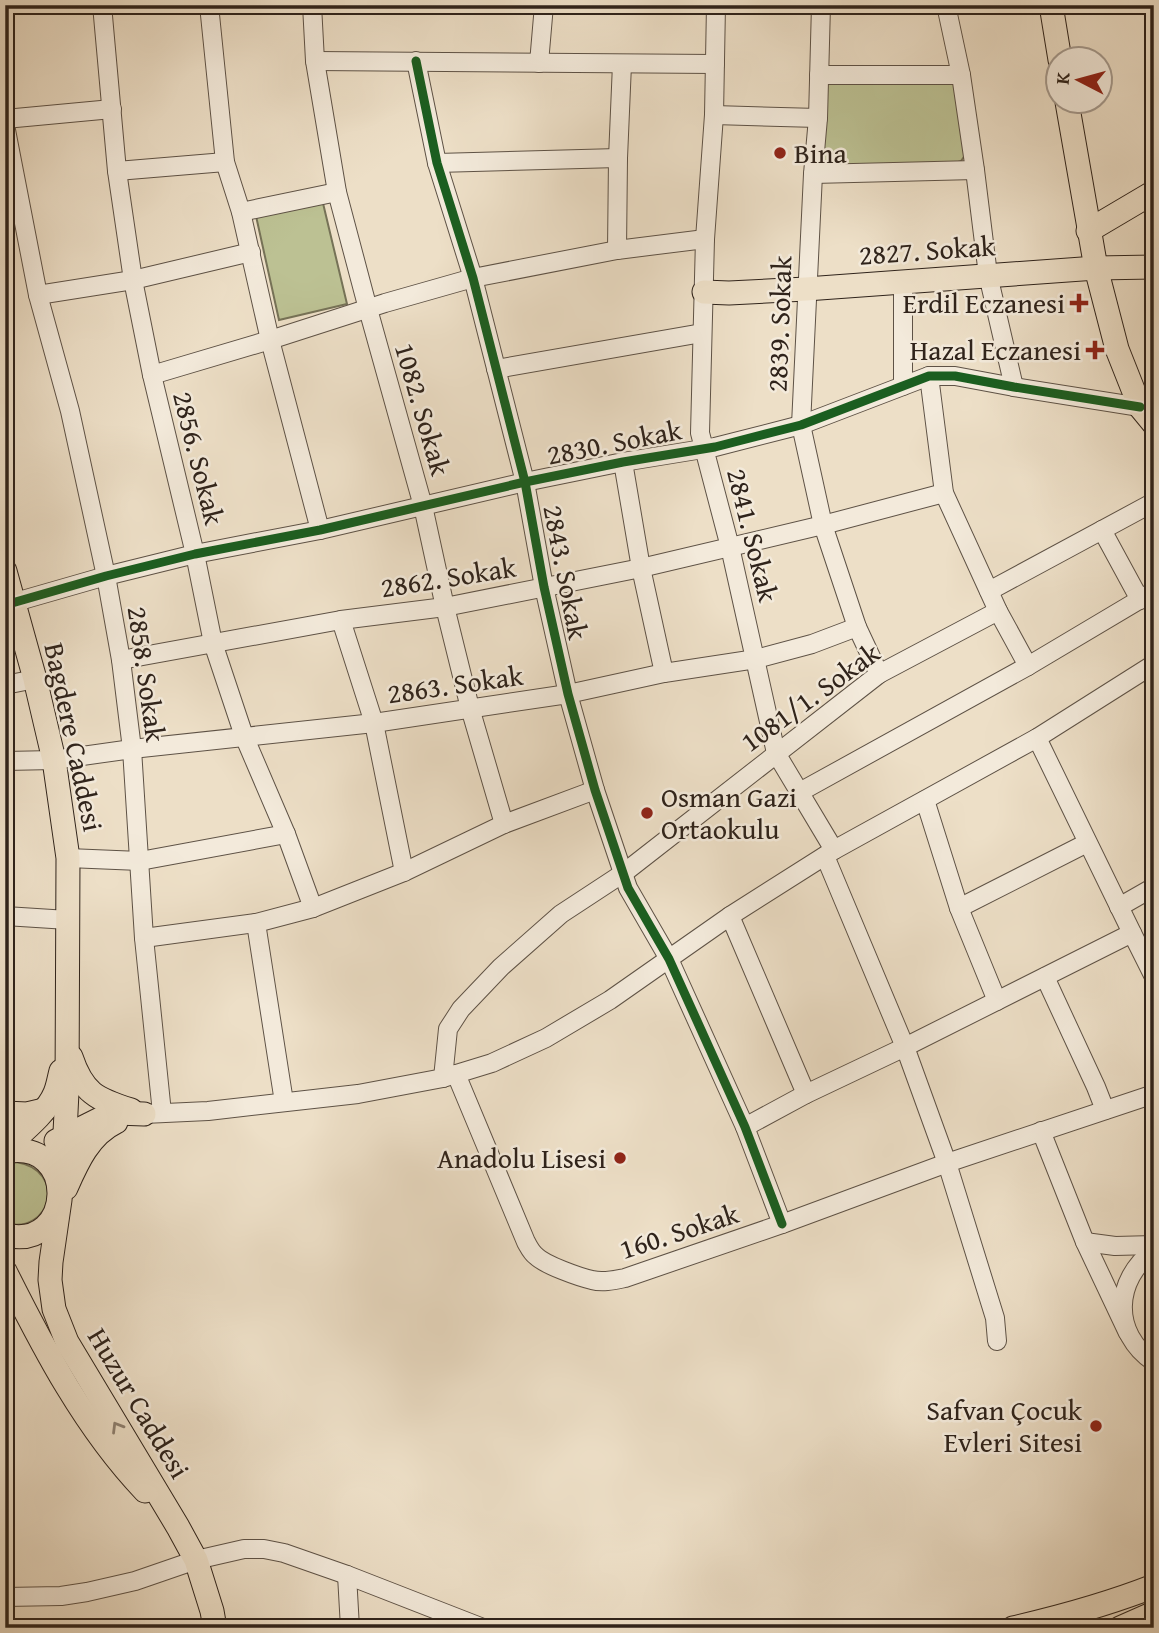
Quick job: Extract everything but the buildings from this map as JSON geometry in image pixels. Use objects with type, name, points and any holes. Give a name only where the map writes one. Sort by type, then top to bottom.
[{"type":"main road","points":[[1051,5],[1058,46]]},
{"type":"main road","points":[[1069,116],[1088,231],[1117,349],[1147,415]]},
{"type":"main road","points":[[1088,231],[1154,192]]},
{"type":"main road","name":"2827. Sokak","points":[[704,292],[806,289],[1096,268],[1154,267]]},
{"type":"main road","name":"Bagdere Caddesi","points":[[5,570],[9,604],[35,680],[54,760],[68,858],[67,1044]]},
{"type":"main road","points":[[13,1144],[55,1094],[67,1044]]},
{"type":"main road","points":[[67,1044],[77,1077],[95,1096],[106,1102],[153,1114]]},
{"type":"main road","name":"Huzur Caddesi","points":[[67,1044],[65,1137],[50,1274],[57,1321],[196,1560],[215,1628]]},
{"type":"main road","points":[[5,1112],[27,1114],[44,1110]]},
{"type":"main road","points":[[13,1144],[53,1142],[109,1115],[153,1114]]},
{"type":"main road","points":[[5,1264],[54,1216],[81,1159],[95,1137],[118,1121],[153,1114]]},
{"type":"main road","points":[[13,1144],[47,1162],[57,1175],[60,1200]]},
{"type":"main road","points":[[5,1235],[27,1236],[42,1228]]},
{"type":"main road","points":[[5,1271],[37,1335],[74,1399],[122,1468],[178,1527]]},
{"type":"main road","points":[[5,1306],[37,1335]]},
{"type":"main road","points":[[1013,1628],[1124,1598],[1154,1586]]},
{"type":"main road","points":[[1120,1628],[1154,1614]]},
{"type":"street","name":"2856. Sokak","points":[[102,5],[117,171],[133,280],[213,643],[244,736],[286,834],[313,908]]},
{"type":"street","points":[[209,5],[226,162],[241,212],[270,340],[320,530]]},
{"type":"street","name":"1082. Sokak","points":[[312,5],[316,61],[337,192],[423,506],[470,708],[504,824]]},
{"type":"street","points":[[539,63],[544,5]]},
{"type":"street","name":"2841. Sokak","points":[[716,5],[714,115],[705,239],[700,433],[730,547],[776,753],[829,853],[905,1047],[947,1163],[995,1318],[997,1341]]},
{"type":"street","name":"2839. Sokak","points":[[821,5],[818,118],[806,289],[802,425],[822,525],[857,627],[879,674]]},
{"type":"street","points":[[946,5],[961,75],[988,275],[1014,387]]},
{"type":"street","points":[[316,61],[715,64]]},
{"type":"street","name":"2843. Sokak","points":[[416,61],[437,163],[473,278],[525,482],[544,587],[568,694],[595,790],[625,872],[628,888],[669,959],[745,1128],[782,1224]]},
{"type":"street","points":[[617,250],[622,64]]},
{"type":"street","points":[[819,75],[961,75]]},
{"type":"street","points":[[5,119],[112,109]]},
{"type":"street","points":[[714,115],[818,118]]},
{"type":"street","name":"2858. Sokak","points":[[6,135],[38,295],[70,411],[106,576],[121,660],[140,861],[153,1114]]},
{"type":"street","points":[[437,163],[618,158]]},
{"type":"street","points":[[117,171],[226,162]]},
{"type":"street","points":[[813,174],[975,170]]},
{"type":"street","points":[[241,212],[337,192]]},
{"type":"street","points":[[152,374],[473,278],[617,250],[705,239]]},
{"type":"street","points":[[38,295],[133,280],[251,252]]},
{"type":"street","points":[[902,281],[904,386]]},
{"type":"street","points":[[496,369],[702,333]]},
{"type":"street","points":[[929,376],[944,493],[998,611],[1028,666]]},
{"type":"street","name":"2830. Sokak","points":[[9,604],[195,554],[320,530],[525,482],[715,447],[802,425],[929,376],[955,376],[1147,415]]},
{"type":"street","points":[[624,462],[641,568],[664,673]]},
{"type":"street","name":"2862. Sokak","points":[[121,660],[341,620],[445,607],[641,568],[944,493]]},
{"type":"street","points":[[989,591],[1154,502]]},
{"type":"street","points":[[799,793],[1028,666],[1147,595],[1102,530]]},
{"type":"street","name":"1081/1. Sokak","points":[[449,1076],[448,1029],[461,1009],[501,967],[561,914],[625,872],[879,674],[998,611]]},
{"type":"street","points":[[341,620],[374,723],[404,872]]},
{"type":"street","name":"2863. Sokak","points":[[5,761],[54,760],[374,723],[568,694],[664,673],[755,659],[812,644],[857,627]]},
{"type":"street","points":[[153,1114],[208,1111],[358,1094],[449,1076],[492,1063],[546,1038],[610,1000],[730,916],[829,853],[1037,738],[1154,664]]},
{"type":"street","points":[[5,685],[35,680]]},
{"type":"street","points":[[1037,738],[1154,977]]},
{"type":"street","points":[[144,939],[256,923],[313,908],[404,872],[504,824],[595,790]]},
{"type":"street","points":[[925,800],[959,908],[997,1001]]},
{"type":"street","points":[[68,858],[140,861],[286,834]]},
{"type":"street","points":[[959,908],[1087,843]]},
{"type":"street","points":[[1119,907],[1154,887]]},
{"type":"street","points":[[5,916],[68,920]]},
{"type":"street","points":[[730,916],[806,1094]]},
{"type":"street","points":[[256,923],[284,1102]]},
{"type":"street","points":[[745,1128],[806,1094],[1132,933]]},
{"type":"street","points":[[1045,977],[1105,1110]]},
{"type":"street","name":"160. Sokak","points":[[449,1076],[532,1252],[543,1262],[593,1280],[608,1281],[625,1278],[947,1163],[1154,1094]]},
{"type":"street","points":[[1041,1131],[1085,1242],[1128,1333],[1140,1351],[1154,1362]]},
{"type":"street","points":[[1085,1242],[1154,1247]]},
{"type":"street","points":[[1128,1333],[1123,1312],[1127,1283],[1135,1268],[1154,1247]]},
{"type":"street","points":[[5,1597],[61,1596],[87,1592],[135,1581],[196,1560],[244,1549],[264,1549],[284,1553],[347,1575],[483,1628]]},
{"type":"street","points":[[347,1575],[350,1628]]},
{"type":"green space","points":[[957,79],[966,154],[961,161],[953,164],[830,166],[823,160],[827,81]]},
{"type":"green space","points":[[322,199],[347,304],[279,320],[256,216]]},
{"type":"green space","points":[[16,1162],[32,1167],[43,1177],[47,1188],[47,1200],[42,1212],[33,1220],[21,1224],[5,1223],[5,1164]]},
{"type":"cycle path","points":[[416,61],[437,163],[473,278],[525,482],[544,587],[568,694],[595,790],[628,888],[669,959],[745,1127],[782,1224]]},
{"type":"cycle path","points":[[5,605],[195,554],[320,530],[525,482],[715,447],[801,425],[929,376],[955,376],[1140,407]]},
{"type":"place","name":"Bina","points":[[780,153]]},
{"type":"place","name":"Erdil Eczanesi","points":[[1079,303]]},
{"type":"place","name":"Hazal Eczanesi","points":[[1095,350]]},
{"type":"place","name":"Osman Gazi Ortaokulu","points":[[647,813]]},
{"type":"place","name":"Anadolu Lisesi","points":[[620,1158]]},
{"type":"place","name":"Safvan Çocuk Evleri Sitesi","points":[[1096,1426]]}]
